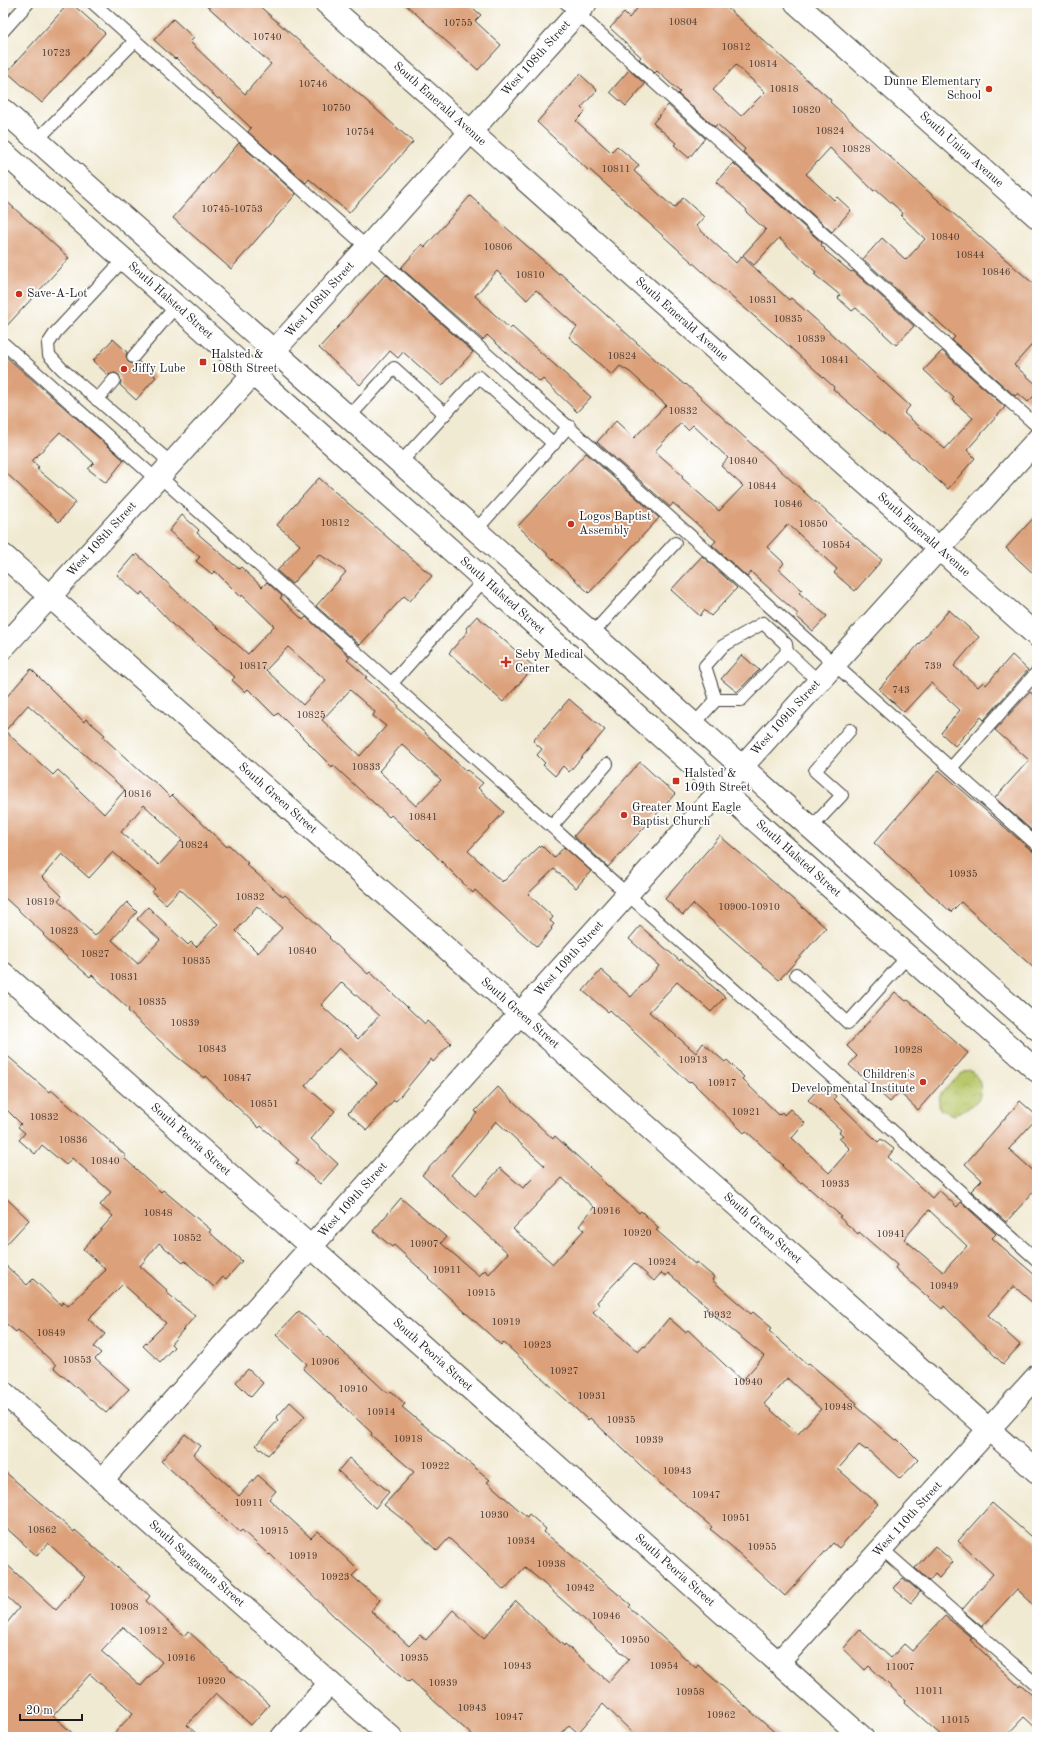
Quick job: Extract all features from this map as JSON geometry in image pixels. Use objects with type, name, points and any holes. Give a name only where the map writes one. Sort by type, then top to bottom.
[{"type":"street","name":"South Emerald Avenue","points":[[326,3],[1037,636]]},
{"type":"street","name":"South Union Avenue","points":[[796,3],[1037,217]]},
{"type":"street","name":"West 108th Street","points":[[3,648],[274,351],[470,131],[576,6]]},
{"type":"street","points":[[3,110],[1037,1029]]},
{"type":"street","name":"South Halsted Street","points":[[3,152],[1037,1071]]},
{"type":"street","name":"West 109th Street","points":[[102,1480],[818,681],[1037,440]]},
{"type":"street","name":"South Green Street","points":[[3,554],[1037,1472]]},
{"type":"street","name":"South Peoria Street","points":[[3,973],[862,1737]]},
{"type":"street","name":"West 110th Street","points":[[779,1662],[1037,1376]]},
{"type":"street","name":"South Sangamon Street","points":[[3,1392],[391,1737]]},
{"type":"street","points":[[282,1737],[330,1683]]},
{"type":"lane","points":[[3,31],[28,3]]},
{"type":"lane","points":[[93,3],[1037,844]]},
{"type":"lane","points":[[576,6],[1037,426]]},
{"type":"lane","points":[[37,140],[135,41]]},
{"type":"lane","points":[[124,259],[56,332],[48,344],[49,355],[62,369],[97,400],[162,473]]},
{"type":"lane","points":[[133,357],[176,306]]},
{"type":"lane","points":[[3,343],[162,473],[392,684],[1037,1260]]},
{"type":"lane","points":[[348,417],[394,368],[445,414]]},
{"type":"lane","points":[[400,463],[479,377],[554,444]]},
{"type":"lane","points":[[97,400],[114,380]]},
{"type":"lane","points":[[476,530],[569,426]]},
{"type":"lane","points":[[592,634],[675,543]]},
{"type":"lane","points":[[392,684],[484,580]]},
{"type":"lane","points":[[716,700],[705,666],[723,646],[763,623],[786,644],[787,652],[818,681]]},
{"type":"lane","points":[[694,724],[716,700],[742,700],[787,652]]},
{"type":"lane","points":[[951,768],[1037,672]]},
{"type":"lane","points":[[811,828],[842,795],[815,771],[850,730]]},
{"type":"lane","points":[[552,826],[607,764]]},
{"type":"lane","points":[[796,974],[848,1023],[908,956]]},
{"type":"lane","points":[[882,1548],[1037,1685]]},
{"type":"green space","points":[[969,1070],[973,1072],[980,1084],[981,1089],[979,1098],[971,1106],[954,1115],[940,1109],[939,1100],[944,1090],[960,1074]]},
{"type":"building","points":[[69,3],[71,3],[105,33],[42,103],[7,72]]},
{"type":"building","points":[[204,3],[256,3],[413,142],[349,213],[309,179],[306,183],[248,132],[251,128],[220,98],[218,99],[176,58],[175,59],[154,40],[173,19],[194,38],[190,42],[245,94],[271,64]]},
{"type":"building","points":[[404,3],[467,3],[481,15],[475,21],[501,45],[478,70]]},
{"type":"building","points":[[642,3],[722,3],[831,100],[830,102],[922,186],[1037,287],[1037,339],[1014,365],[1037,385],[1037,393],[1028,402],[1018,393],[1015,396],[952,340],[955,337],[928,312],[925,315],[863,259],[882,238],[906,260],[925,239],[901,216],[903,213],[876,189],[874,191],[830,148],[806,174],[834,200],[837,197],[851,210],[832,232],[743,152],[745,149],[717,124],[715,127],[678,94],[680,92],[657,71],[655,73],[639,59],[641,57],[610,28],[624,13],[629,18]],"holes":[[[736,65],[765,92],[741,116],[713,90]]]},
{"type":"building","points":[[629,70],[645,84],[626,106],[610,92]]},
{"type":"building","points":[[580,74],[597,90],[581,108],[585,112],[576,121],[611,152],[617,146],[639,165],[634,171],[674,208],[683,198],[704,217],[696,226],[736,263],[742,256],[789,300],[791,298],[814,318],[910,406],[904,413],[945,449],[973,418],[952,400],[954,398],[924,370],[942,351],[1005,407],[967,450],[975,458],[948,489],[833,389],[834,387],[713,281],[589,169],[588,170],[537,122]]},
{"type":"building","points":[[668,105],[705,138],[689,158],[674,145],[676,143],[653,123]]},
{"type":"building","points":[[239,143],[296,194],[231,269],[173,218]]},
{"type":"building","points":[[733,163],[822,243],[821,245],[825,249],[824,250],[851,272],[853,271],[914,326],[896,345],[856,308],[852,311],[838,298],[840,295],[814,274],[816,272],[779,238],[754,265],[743,255],[766,230],[746,212],[747,210],[716,182]]},
{"type":"building","points":[[470,196],[559,274],[560,273],[659,363],[685,385],[686,384],[815,502],[882,560],[855,591],[834,573],[837,569],[788,524],[767,547],[784,563],[779,569],[802,590],[799,593],[827,616],[813,631],[796,616],[798,614],[751,572],[747,577],[712,545],[716,541],[673,503],[670,507],[597,442],[616,421],[634,438],[666,405],[630,372],[620,366],[612,375],[569,337],[577,327],[536,290],[527,300],[497,271],[475,296],[510,329],[512,327],[591,397],[577,412],[543,379],[540,382],[487,335],[483,340],[401,268],[422,244],[425,247]],"holes":[[[681,423],[688,430],[693,425],[728,458],[721,466],[743,486],[719,511],[682,478],[683,476],[655,451]]]},
{"type":"building","name":"Save-A-Lot","points":[[3,198],[69,258],[3,330]]},
{"type":"building","points":[[386,274],[473,352],[442,386],[403,352],[398,358],[390,351],[360,385],[319,348]]},
{"type":"building","name":"Jiffy Lube","points":[[113,339],[127,352],[126,356],[128,362],[132,364],[139,362],[156,377],[136,400],[120,385],[121,381],[119,375],[115,373],[108,375],[93,361]]},
{"type":"building","points":[[3,354],[124,460],[106,483],[88,469],[94,463],[60,432],[32,461],[39,467],[37,469],[76,502],[59,522],[3,470]]},
{"type":"building","points":[[586,453],[659,518],[589,593],[518,526]]},
{"type":"building","points":[[319,478],[432,576],[410,601],[404,596],[360,645],[316,606],[346,572],[319,554],[292,584],[277,571],[300,545],[277,525]]},
{"type":"building","points":[[1037,514],[1037,577],[1006,548]]},
{"type":"building","points":[[182,515],[199,530],[197,533],[239,569],[241,567],[262,587],[267,582],[282,596],[280,598],[303,620],[306,617],[350,657],[347,660],[367,677],[365,678],[399,706],[398,708],[466,771],[467,770],[483,783],[478,788],[504,812],[468,851],[502,882],[541,845],[554,858],[564,847],[591,871],[576,888],[554,869],[528,894],[553,917],[550,921],[554,924],[551,928],[552,929],[537,947],[475,890],[473,893],[419,839],[418,840],[391,815],[389,817],[333,765],[332,767],[278,713],[275,716],[248,689],[245,692],[232,680],[235,677],[173,625],[142,592],[140,595],[117,575],[134,555],[135,557],[137,554],[180,595],[248,654],[274,626],[242,595],[241,597],[215,571],[212,574],[196,561],[200,557],[169,531]],"holes":[[[288,647],[326,680],[303,705],[266,670]],[[350,690],[375,712],[373,716],[386,726],[360,756],[322,720]],[[402,744],[441,780],[416,806],[379,771]]]},
{"type":"building","points":[[702,556],[737,588],[711,616],[704,610],[700,616],[671,590]]},
{"type":"building","points":[[949,610],[979,637],[954,666],[978,687],[983,682],[986,685],[1012,655],[1028,670],[984,720],[981,717],[955,746],[941,733],[960,710],[931,683],[904,712],[879,689]]},
{"type":"building","points":[[477,616],[534,667],[503,702],[449,653],[468,631],[466,628]]},
{"type":"building","points":[[742,655],[759,670],[737,692],[721,679]]},
{"type":"building","points":[[31,669],[84,722],[86,719],[105,735],[103,737],[140,771],[157,784],[170,797],[172,795],[227,847],[229,845],[248,863],[246,864],[283,897],[285,895],[303,911],[330,937],[329,938],[368,974],[370,972],[425,1024],[427,1021],[451,1043],[433,1062],[431,1059],[396,1101],[394,1100],[367,1130],[348,1113],[377,1083],[339,1048],[305,1086],[335,1111],[311,1139],[338,1164],[320,1184],[296,1163],[299,1160],[261,1126],[259,1128],[205,1076],[204,1078],[176,1056],[128,1011],[129,1009],[92,975],[90,977],[61,952],[3,896],[3,701]],"holes":[[[28,705],[125,790],[104,814],[58,770],[53,775],[5,731]],[[144,805],[182,840],[159,865],[121,832]],[[113,852],[155,889],[152,892],[166,904],[180,889],[218,924],[196,947],[191,942],[188,945],[148,907],[137,919],[160,940],[138,964],[112,940],[137,912],[127,902],[95,936],[58,900],[62,896],[42,877],[62,854],[89,878]],[[257,906],[282,928],[258,953],[236,931]],[[342,982],[379,1016],[358,1039],[321,1005]]]},
{"type":"building","points":[[1030,692],[1037,698],[1037,835],[995,798],[1029,760],[995,730]]},
{"type":"building","points":[[569,699],[605,730],[569,772],[563,766],[555,776],[543,765],[545,763],[537,755],[542,749],[533,741]]},
{"type":"building","name":"Greater Mount Eagle Baptist Church","points":[[640,762],[675,794],[608,867],[574,836]]},
{"type":"building","points":[[939,770],[1032,851],[1037,852],[1037,971],[961,902],[951,912],[874,843]]},
{"type":"building","points":[[720,836],[826,928],[779,980],[693,904],[683,915],[665,899]]},
{"type":"building","points":[[640,926],[680,961],[681,959],[725,997],[711,1012],[677,982],[649,1012],[696,1053],[703,1043],[725,1062],[727,1060],[744,1077],[742,1079],[779,1115],[782,1112],[784,1115],[790,1109],[805,1123],[792,1138],[829,1173],[850,1149],[839,1138],[843,1135],[839,1132],[841,1130],[808,1100],[822,1085],[836,1096],[834,1099],[878,1142],[881,1139],[894,1149],[888,1157],[932,1198],[939,1190],[957,1207],[961,1202],[996,1234],[992,1238],[1037,1277],[1037,1307],[1014,1286],[988,1315],[1020,1345],[1003,1364],[944,1306],[942,1309],[914,1285],[895,1268],[897,1265],[859,1232],[858,1234],[839,1217],[841,1216],[802,1182],[800,1183],[746,1131],[744,1133],[691,1081],[689,1083],[610,1010],[608,1012],[583,991],[601,970],[631,997],[659,966],[629,939]],"holes":[[[929,1210],[967,1246],[943,1272],[904,1239]]]},
{"type":"building","points":[[895,992],[906,1001],[908,1000],[968,1053],[918,1110],[899,1092],[890,1102],[849,1065],[857,1056],[847,1046]]},
{"type":"building","points":[[3,1052],[49,1092],[51,1090],[97,1130],[126,1156],[124,1158],[161,1192],[163,1190],[211,1230],[209,1232],[242,1261],[226,1279],[223,1277],[214,1287],[185,1261],[183,1263],[159,1243],[140,1266],[167,1290],[166,1292],[195,1316],[171,1344],[174,1347],[160,1362],[143,1346],[166,1323],[123,1284],[88,1319],[105,1334],[94,1347],[101,1353],[95,1359],[129,1389],[106,1413],[54,1368],[56,1365],[18,1330],[16,1332],[3,1321],[3,1263],[27,1285],[33,1279],[61,1305],[63,1302],[68,1306],[106,1270],[83,1249],[113,1216],[100,1205],[111,1192],[72,1158],[66,1165],[42,1145],[35,1154],[19,1140],[25,1133],[18,1127],[21,1124],[3,1106]]},
{"type":"building","points":[[498,1087],[553,1139],[555,1136],[601,1178],[600,1179],[639,1213],[641,1211],[659,1228],[656,1230],[695,1264],[696,1262],[714,1277],[712,1280],[751,1314],[753,1312],[772,1328],[769,1331],[808,1365],[809,1363],[857,1403],[855,1406],[895,1440],[897,1439],[918,1460],[900,1479],[867,1449],[866,1450],[859,1445],[838,1469],[878,1504],[839,1548],[833,1543],[785,1596],[730,1545],[710,1529],[712,1527],[655,1479],[590,1418],[588,1420],[503,1342],[501,1345],[394,1245],[392,1247],[373,1231],[401,1198],[446,1237],[441,1243],[479,1276],[485,1270],[489,1274],[508,1253],[422,1175],[446,1150],[477,1113],[475,1111]],"holes":[[[496,1121],[545,1166],[523,1188],[500,1168],[475,1196],[451,1175]],[[562,1178],[594,1207],[579,1226],[584,1230],[553,1264],[513,1229]],[[634,1263],[654,1281],[661,1273],[666,1276],[668,1273],[708,1307],[706,1309],[764,1356],[742,1381],[688,1330],[685,1332],[669,1318],[645,1347],[644,1346],[638,1352],[593,1312],[599,1305],[597,1302]],[[787,1378],[821,1409],[798,1434],[764,1404]]]},
{"type":"building","points":[[1020,1101],[1037,1116],[1037,1118],[1009,1149],[1037,1174],[1037,1188],[1006,1222],[971,1191],[982,1180],[965,1164]]},
{"type":"building","points":[[3,1195],[29,1220],[3,1248]]},
{"type":"building","points":[[299,1311],[385,1391],[389,1393],[391,1391],[405,1404],[402,1407],[490,1480],[487,1482],[527,1517],[529,1514],[546,1529],[544,1532],[631,1605],[629,1607],[696,1668],[698,1665],[780,1737],[637,1737],[603,1704],[578,1733],[569,1725],[559,1737],[474,1737],[411,1680],[409,1682],[336,1618],[270,1554],[269,1555],[242,1530],[240,1532],[161,1461],[185,1434],[200,1446],[193,1454],[239,1496],[258,1475],[276,1491],[269,1499],[311,1538],[318,1531],[358,1570],[352,1576],[380,1600],[371,1611],[409,1646],[420,1635],[426,1640],[453,1610],[484,1638],[516,1601],[564,1646],[565,1644],[609,1682],[629,1659],[525,1567],[504,1590],[449,1538],[437,1551],[410,1525],[384,1505],[414,1472],[371,1435],[372,1433],[303,1369],[307,1364],[276,1335]]},
{"type":"building","points":[[248,1369],[263,1383],[251,1397],[236,1382]]},
{"type":"building","points":[[290,1402],[305,1416],[268,1455],[256,1445],[278,1420],[276,1418]]},
{"type":"building","points":[[349,1458],[389,1492],[375,1508],[363,1496],[364,1495],[338,1471]]},
{"type":"building","points":[[3,1470],[74,1532],[75,1530],[150,1596],[146,1601],[184,1636],[188,1631],[269,1705],[251,1725],[216,1693],[187,1725],[200,1737],[111,1737],[133,1713],[90,1674],[53,1716],[77,1737],[3,1737],[3,1628],[19,1608],[3,1593],[3,1561],[56,1610],[85,1577],[48,1543],[37,1556],[3,1525]],"holes":[[[123,1627],[162,1662],[141,1686],[101,1651]]]},
{"type":"building","points":[[992,1503],[1037,1542],[1037,1608],[1017,1589],[982,1627],[962,1610],[993,1574],[958,1541]]},
{"type":"building","points":[[935,1546],[953,1562],[939,1578],[935,1574],[929,1581],[915,1568]]},
{"type":"building","points":[[903,1578],[920,1592],[911,1603],[893,1588]]},
{"type":"building","points":[[945,1616],[972,1638],[970,1640],[1019,1686],[1020,1684],[1037,1698],[1037,1729],[1024,1717],[1005,1737],[943,1737],[904,1702],[905,1700],[869,1666],[865,1670],[843,1649],[860,1630],[891,1658],[904,1644],[912,1651]]},
{"type":"place","name":"Dunne Elementary School","points":[[989,89]]},
{"type":"place","name":"Save-A-Lot","points":[[19,294]]},
{"type":"place","name":"Halsted & 108th Street","points":[[203,362]]},
{"type":"place","name":"Jiffy Lube","points":[[124,369]]},
{"type":"place","name":"Logos Baptist Assembly","points":[[571,524]]},
{"type":"place","name":"Seby Medical Center","points":[[506,662]]},
{"type":"place","name":"Halsted & 109th Street","points":[[676,781]]},
{"type":"place","name":"Greater Mount Eagle Baptist Church","points":[[624,815]]},
{"type":"place","name":"Children's Developmental Institute","points":[[923,1082]]}]
